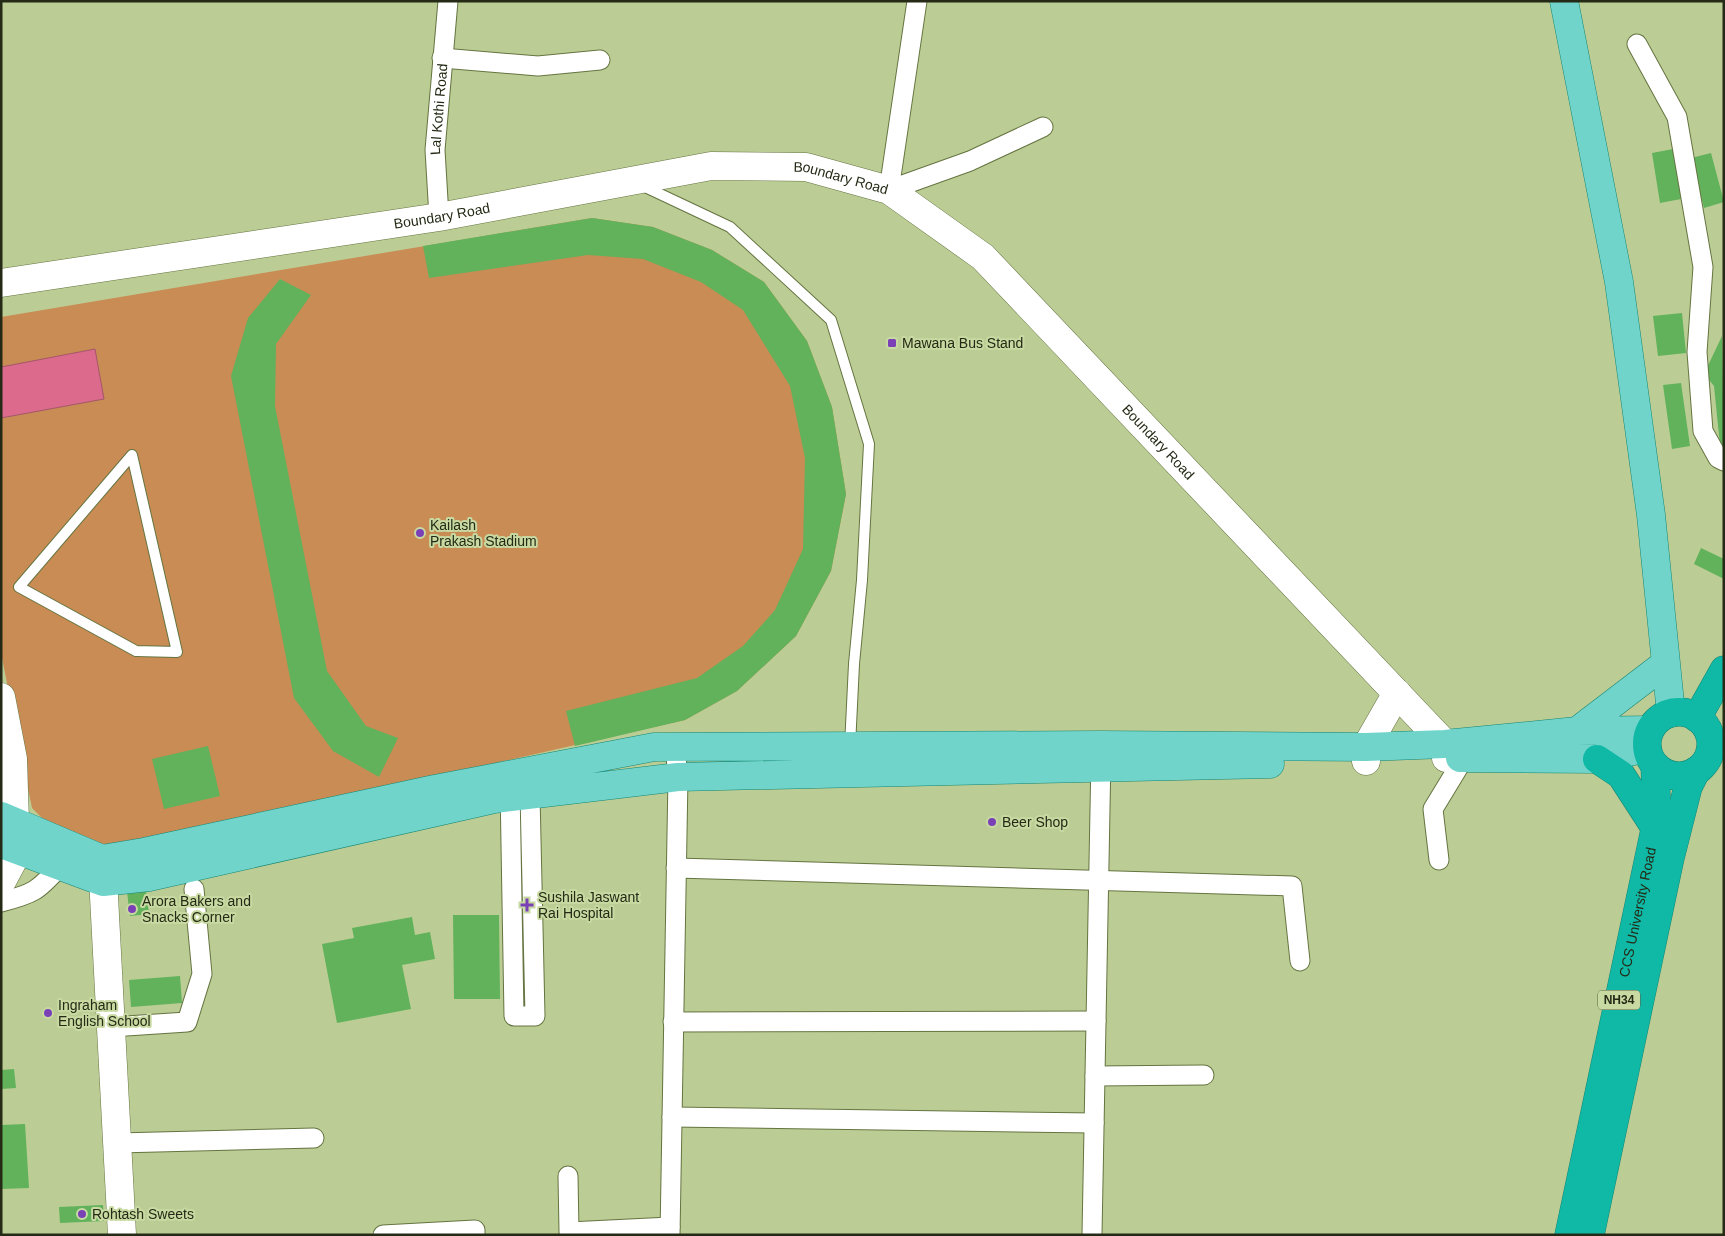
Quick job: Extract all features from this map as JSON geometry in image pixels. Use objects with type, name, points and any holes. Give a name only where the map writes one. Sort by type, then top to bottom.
[{"type":"highway","points":[[1707,768],[1678,776],[1670,774],[1678,732],[1724,670]]},
{"type":"highway","name":"CCS University Road","points":[[1569,1235],[1593,1170],[1629,1001],[1657,820],[1678,732],[1711,740],[1707,768],[1688,787],[1670,858],[1629,1001]]},
{"type":"highway","points":[[1597,759],[1621,775],[1656,829]]},
{"type":"highway","name":"CCS University Road","points":[[1590,1235],[1593,1170]]},
{"type":"main road","points":[[1564,1],[1619,282],[1651,515],[1666,663],[1678,732]]},
{"type":"main road","points":[[1577,731],[1666,663]]},
{"type":"main road","points":[[1452,753],[1577,731],[1678,732]]},
{"type":"main road","points":[[8,833],[60,866],[149,877],[260,839],[516,788],[654,747],[850,760],[1452,753],[1597,759],[1678,732]]},
{"type":"main road","points":[[516,788],[678,777],[850,760]]},
{"type":"main road","points":[[8,833],[102,870]]},
{"type":"street","name":"Lal Kothi Road","points":[[439,217],[435,150],[448,1]]},
{"type":"street","points":[[917,1],[889,190],[970,161],[1044,127]]},
{"type":"street","points":[[1637,44],[1677,117],[1702,267],[1697,352],[1703,431],[1718,458],[1724,461]]},
{"type":"street","points":[[442,58],[538,66],[600,60]]},
{"type":"street","name":"Boundary Road","points":[[1,283],[439,217],[711,166],[806,167],[889,190],[983,257],[1452,753]]},
{"type":"street","points":[[1366,754],[1397,693]]},
{"type":"street","points":[[1,697],[13,759],[8,833],[16,854],[1,881]]},
{"type":"street","points":[[568,1176],[569,1232],[670,1231],[678,777],[675,747]]},
{"type":"street","points":[[1439,860],[1434,809],[1452,753]]},
{"type":"street","points":[[1092,1235],[1101,757]]},
{"type":"street","points":[[516,788],[535,1016],[514,1016],[516,788]]},
{"type":"street","points":[[1,902],[30,895],[43,886],[60,866]]},
{"type":"street","points":[[676,868],[1292,886],[1300,961]]},
{"type":"street","points":[[102,870],[122,1235]]},
{"type":"street","points":[[111,1027],[187,1022],[202,974],[194,889]]},
{"type":"street","points":[[674,1022],[1096,1021]]},
{"type":"street","points":[[1095,1076],[1204,1075]]},
{"type":"street","points":[[672,1117],[1094,1123]]},
{"type":"street","points":[[118,1142],[314,1138]]},
{"type":"street","points":[[383,1235],[475,1230],[475,1235]]},
{"type":"lane","points":[[633,181],[730,227],[831,320],[869,444],[862,580],[852,693],[850,760]]},
{"type":"lane","points":[[132,455],[177,652],[136,651],[19,587],[32,572],[132,455]]},
{"type":"shaded area","name":"Kailash Prakash Stadium","points":[[592,218],[653,227],[712,250],[764,282],[807,341],[832,407],[846,494],[831,571],[796,636],[737,691],[685,720],[112,850],[67,843],[32,808],[1,653],[1,317]]},
{"type":"shaded area","points":[[95,349],[104,399],[1,418],[1,367]]},
{"type":"building","points":[[1673,149],[1681,199],[1660,203],[1652,153]]},
{"type":"building","points":[[1711,153],[1724,202],[1704,208],[1691,158]]},
{"type":"building","points":[[592,218],[653,227],[712,250],[764,282],[807,341],[832,407],[846,494],[831,571],[796,636],[737,691],[685,720],[575,746],[566,711],[697,678],[743,646],[775,610],[803,549],[805,458],[790,386],[743,310],[701,282],[643,259],[588,255],[429,278],[423,246]]},
{"type":"building","points":[[280,279],[311,295],[276,344],[275,406],[327,671],[366,726],[398,738],[379,777],[333,751],[294,698],[231,376],[248,318]]},
{"type":"building","points":[[1682,313],[1686,353],[1658,356],[1653,316]]},
{"type":"building","points":[[1722,336],[1724,445],[1720,445],[1714,386],[1704,374]]},
{"type":"building","points":[[1681,383],[1690,446],[1672,449],[1663,385]]},
{"type":"building","points":[[1701,548],[1724,559],[1724,579],[1694,564]]},
{"type":"building","points":[[208,746],[220,796],[164,809],[152,759]]},
{"type":"building","points":[[146,890],[149,914],[130,916],[127,892]]},
{"type":"building","points":[[453,915],[499,915],[500,999],[454,999]]},
{"type":"building","points":[[412,917],[415,935],[430,932],[435,959],[402,965],[411,1009],[337,1023],[322,944],[354,938],[352,928]]},
{"type":"building","points":[[180,976],[182,1003],[131,1007],[129,980]]},
{"type":"building","points":[[14,1069],[16,1088],[1,1089],[1,1070]]},
{"type":"building","points":[[25,1124],[29,1188],[1,1189],[1,1125]]},
{"type":"building","name":"Rohtash Sweets","points":[[103,1205],[104,1221],[60,1223],[59,1207]]},
{"type":"place","name":"Mawana Bus Stand","points":[[892,343]]},
{"type":"place","name":"Kailash Prakash Stadium","points":[[420,533]]},
{"type":"place","name":"Beer Shop","points":[[992,822]]},
{"type":"place","name":"Sushila Jaswant Rai Hospital","points":[[527,905]]},
{"type":"place","name":"Arora Bakers and Snacks Corner","points":[[132,909]]},
{"type":"place","name":"Ingraham English School","points":[[48,1013]]},
{"type":"place","name":"Rohtash Sweets","points":[[82,1214]]}]
